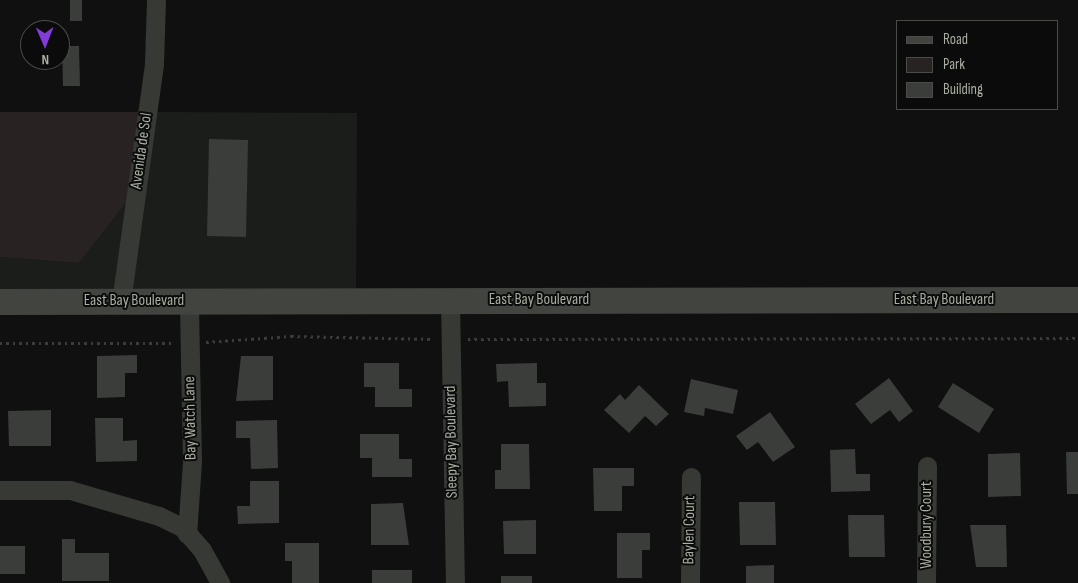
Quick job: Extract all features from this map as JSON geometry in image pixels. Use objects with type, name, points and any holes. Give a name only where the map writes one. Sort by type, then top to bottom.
[{"type":"main road","name":"East Bay Boulevard","points":[[0,302],[1078,300]]},
{"type":"street","name":"Avenida de Sol","points":[[121,302],[154,64],[156,0]]},
{"type":"street","name":"Sleepy Bay Boulevard","points":[[450,300],[455,583]]},
{"type":"street","name":"Bay Watch Lane","points":[[188,534],[189,301]]},
{"type":"street","name":"Woodbury Court","points":[[926,583],[927,466]]},
{"type":"street","name":"Baylen Court","points":[[690,583],[691,477]]},
{"type":"street","points":[[0,490],[70,490],[159,516],[188,534],[220,583]]},
{"type":"path","points":[[0,343],[190,343],[291,336],[450,339],[1078,338]]},
{"type":"shaded area","points":[[156,112],[357,113],[356,291],[131,292]]},
{"type":"shaded area","points":[[126,203],[114,292],[0,293],[0,257],[79,263]]},
{"type":"green space","points":[[0,112],[139,112],[126,203],[79,263],[0,257]]},
{"type":"building","points":[[70,0],[82,0],[82,21],[70,20]]},
{"type":"building","points":[[70,46],[79,46],[80,86],[63,86],[63,70],[70,70]]},
{"type":"building","points":[[209,139],[248,140],[246,237],[207,236]]},
{"type":"building","points":[[137,355],[137,373],[125,373],[125,397],[97,398],[97,356]]},
{"type":"building","points":[[241,356],[273,356],[273,400],[236,401]]},
{"type":"building","points":[[364,363],[399,363],[399,389],[412,389],[412,407],[375,407],[375,387],[364,387]]},
{"type":"building","points":[[537,363],[537,383],[546,383],[546,406],[509,407],[508,381],[497,382],[496,364]]},
{"type":"building","points":[[889,378],[913,411],[899,422],[890,410],[871,424],[855,404]]},
{"type":"building","points":[[691,379],[738,390],[733,414],[705,408],[704,416],[684,412]]},
{"type":"building","points":[[953,383],[994,409],[979,433],[938,407]]},
{"type":"building","points":[[639,385],[669,414],[656,426],[645,416],[629,433],[604,410],[620,394],[625,400]]},
{"type":"building","points":[[51,410],[51,446],[9,446],[8,411]]},
{"type":"building","points":[[770,412],[795,447],[773,462],[758,442],[747,450],[736,436]]},
{"type":"building","points":[[95,418],[123,418],[123,441],[137,440],[137,461],[96,462]]},
{"type":"building","points":[[277,420],[278,468],[251,469],[250,438],[236,438],[236,421]]},
{"type":"building","points":[[360,434],[399,434],[399,459],[412,459],[412,477],[372,477],[372,458],[360,458]]},
{"type":"building","points":[[501,444],[529,444],[530,489],[495,489],[495,470],[501,470]]},
{"type":"building","points":[[855,449],[856,474],[870,474],[870,491],[831,492],[830,450]]},
{"type":"building","points":[[1066,452],[1078,452],[1078,494],[1067,494]]},
{"type":"building","points":[[1020,453],[1021,496],[988,497],[988,454]]},
{"type":"building","points":[[593,468],[634,468],[634,486],[622,486],[622,511],[594,511]]},
{"type":"building","points":[[250,481],[279,481],[279,523],[238,524],[237,506],[250,506]]},
{"type":"building","points":[[739,502],[775,502],[776,545],[740,545]]},
{"type":"building","points":[[403,503],[409,545],[371,545],[371,504]]},
{"type":"building","points":[[848,515],[884,515],[885,557],[849,557]]},
{"type":"building","points":[[536,520],[536,554],[504,554],[503,521]]},
{"type":"building","points":[[970,525],[1006,525],[1007,567],[976,567]]},
{"type":"building","points":[[617,533],[650,533],[650,550],[642,550],[642,578],[617,578]]},
{"type":"building","points":[[62,539],[75,539],[75,553],[109,553],[109,581],[62,581]]},
{"type":"building","points":[[285,543],[319,543],[319,583],[292,583],[292,561],[285,561]]},
{"type":"building","points":[[0,546],[25,546],[25,574],[0,574]]},
{"type":"building","points":[[774,565],[774,583],[746,583],[746,566]]},
{"type":"building","points":[[372,570],[412,570],[412,583],[372,583]]},
{"type":"building","points":[[501,576],[532,576],[532,583],[501,583]]}]
